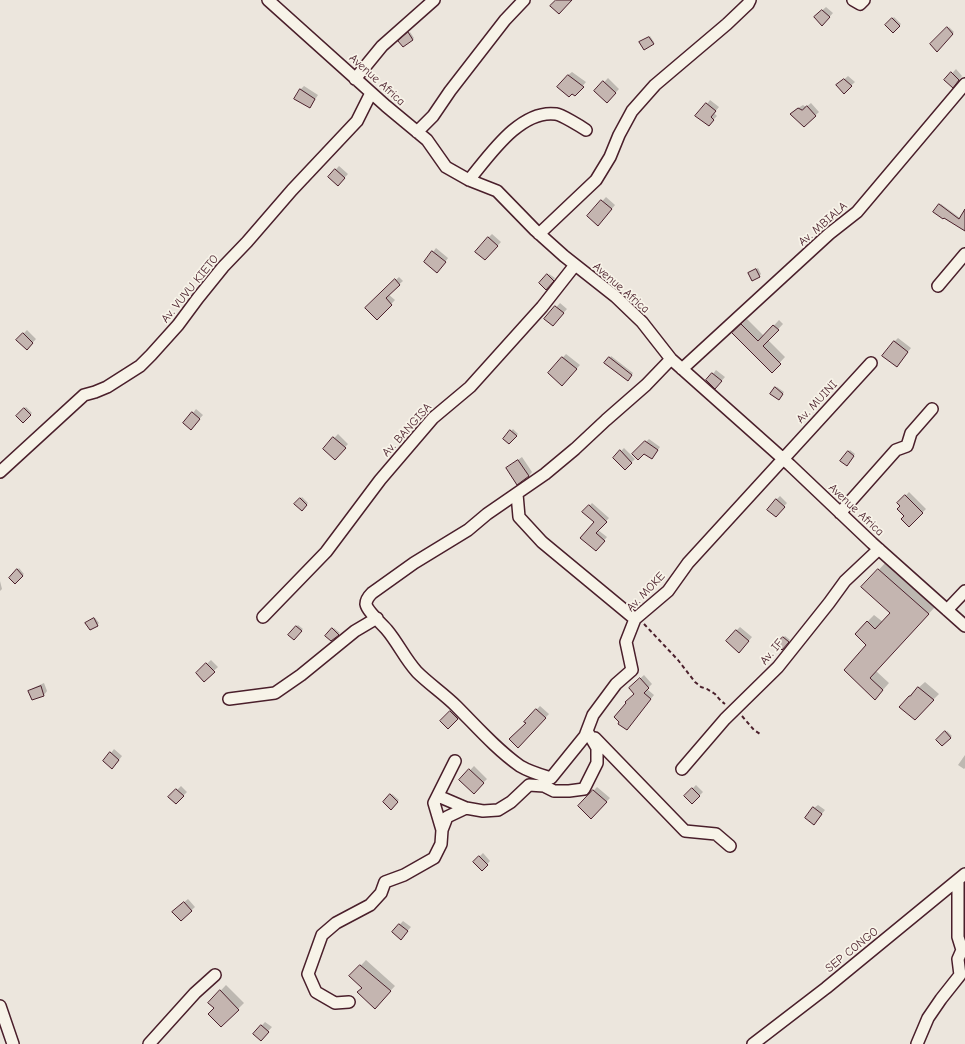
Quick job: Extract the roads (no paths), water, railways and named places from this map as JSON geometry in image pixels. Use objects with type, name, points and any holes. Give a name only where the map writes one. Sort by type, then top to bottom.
[{"type":"street","name":"Avenue Africa","points":[[268,0],[355,79],[427,140],[446,167],[469,180],[497,191],[539,234],[616,297],[642,322],[671,359],[783,458],[840,513],[965,626]]},
{"type":"street","points":[[355,79],[382,46],[434,0]]},
{"type":"street","points":[[417,132],[433,116],[450,91],[496,32],[524,0]]},
{"type":"street","points":[[539,234],[596,180],[610,157],[618,135],[632,111],[655,85],[727,24],[748,4],[750,0]]},
{"type":"street","points":[[853,0],[860,4],[864,0]]},
{"type":"street","name":"Av. MBIALA","points":[[682,369],[829,234],[857,212],[965,84]]},
{"type":"street","name":"Av. VUVU KIETO","points":[[1,468],[84,395],[106,387],[140,366],[151,355],[178,325],[223,267],[292,190],[357,121],[371,93]]},
{"type":"street","points":[[469,180],[512,130],[534,116],[557,114],[586,130]]},
{"type":"street","points":[[938,286],[965,254]]},
{"type":"street","name":"Av. BANGISA","points":[[263,617],[326,552],[380,480],[433,418],[470,387],[542,307],[575,265]]},
{"type":"street","points":[[229,699],[275,693],[355,631],[377,618],[369,610],[366,604],[372,593],[414,563],[468,530],[487,514],[545,474],[646,385],[671,359]]},
{"type":"street","name":"Av. MUINI","points":[[783,458],[871,363]]},
{"type":"street","points":[[840,513],[896,450],[907,446],[911,433],[932,409]]},
{"type":"street","name":"Av. MOKE","points":[[377,618],[417,672],[455,705],[474,726],[522,767],[538,775],[551,778],[585,736],[593,715],[616,684],[632,670],[626,642],[639,622],[668,591],[688,563],[783,458]]},
{"type":"street","points":[[517,494],[519,518],[542,542],[639,622]]},
{"type":"street","name":"Av. IF","points":[[682,769],[725,719],[778,667],[845,581],[879,549]]},
{"type":"street","points":[[947,610],[965,591]]},
{"type":"street","points":[[438,796],[466,808],[483,811],[498,810],[511,802],[529,785],[544,786],[554,790],[569,791],[584,789],[597,763],[597,748],[587,730]]},
{"type":"street","points":[[587,730],[685,831],[716,834],[730,846]]},
{"type":"street","points":[[349,1002],[335,1003],[316,992],[308,974],[322,935],[336,923],[370,905],[381,893],[385,882],[404,875],[434,858],[442,844],[442,830],[434,803],[455,761]]},
{"type":"street","points":[[442,830],[447,817],[466,808]]},
{"type":"street","points":[[917,1044],[928,1018],[960,975],[958,959],[962,950],[958,937],[961,877]]},
{"type":"street","name":"SEP CONGO","points":[[753,1044],[826,988],[961,877]]},
{"type":"street","points":[[149,1044],[195,993],[215,975]]},
{"type":"street","points":[[0,1006],[12,1044]]}]
